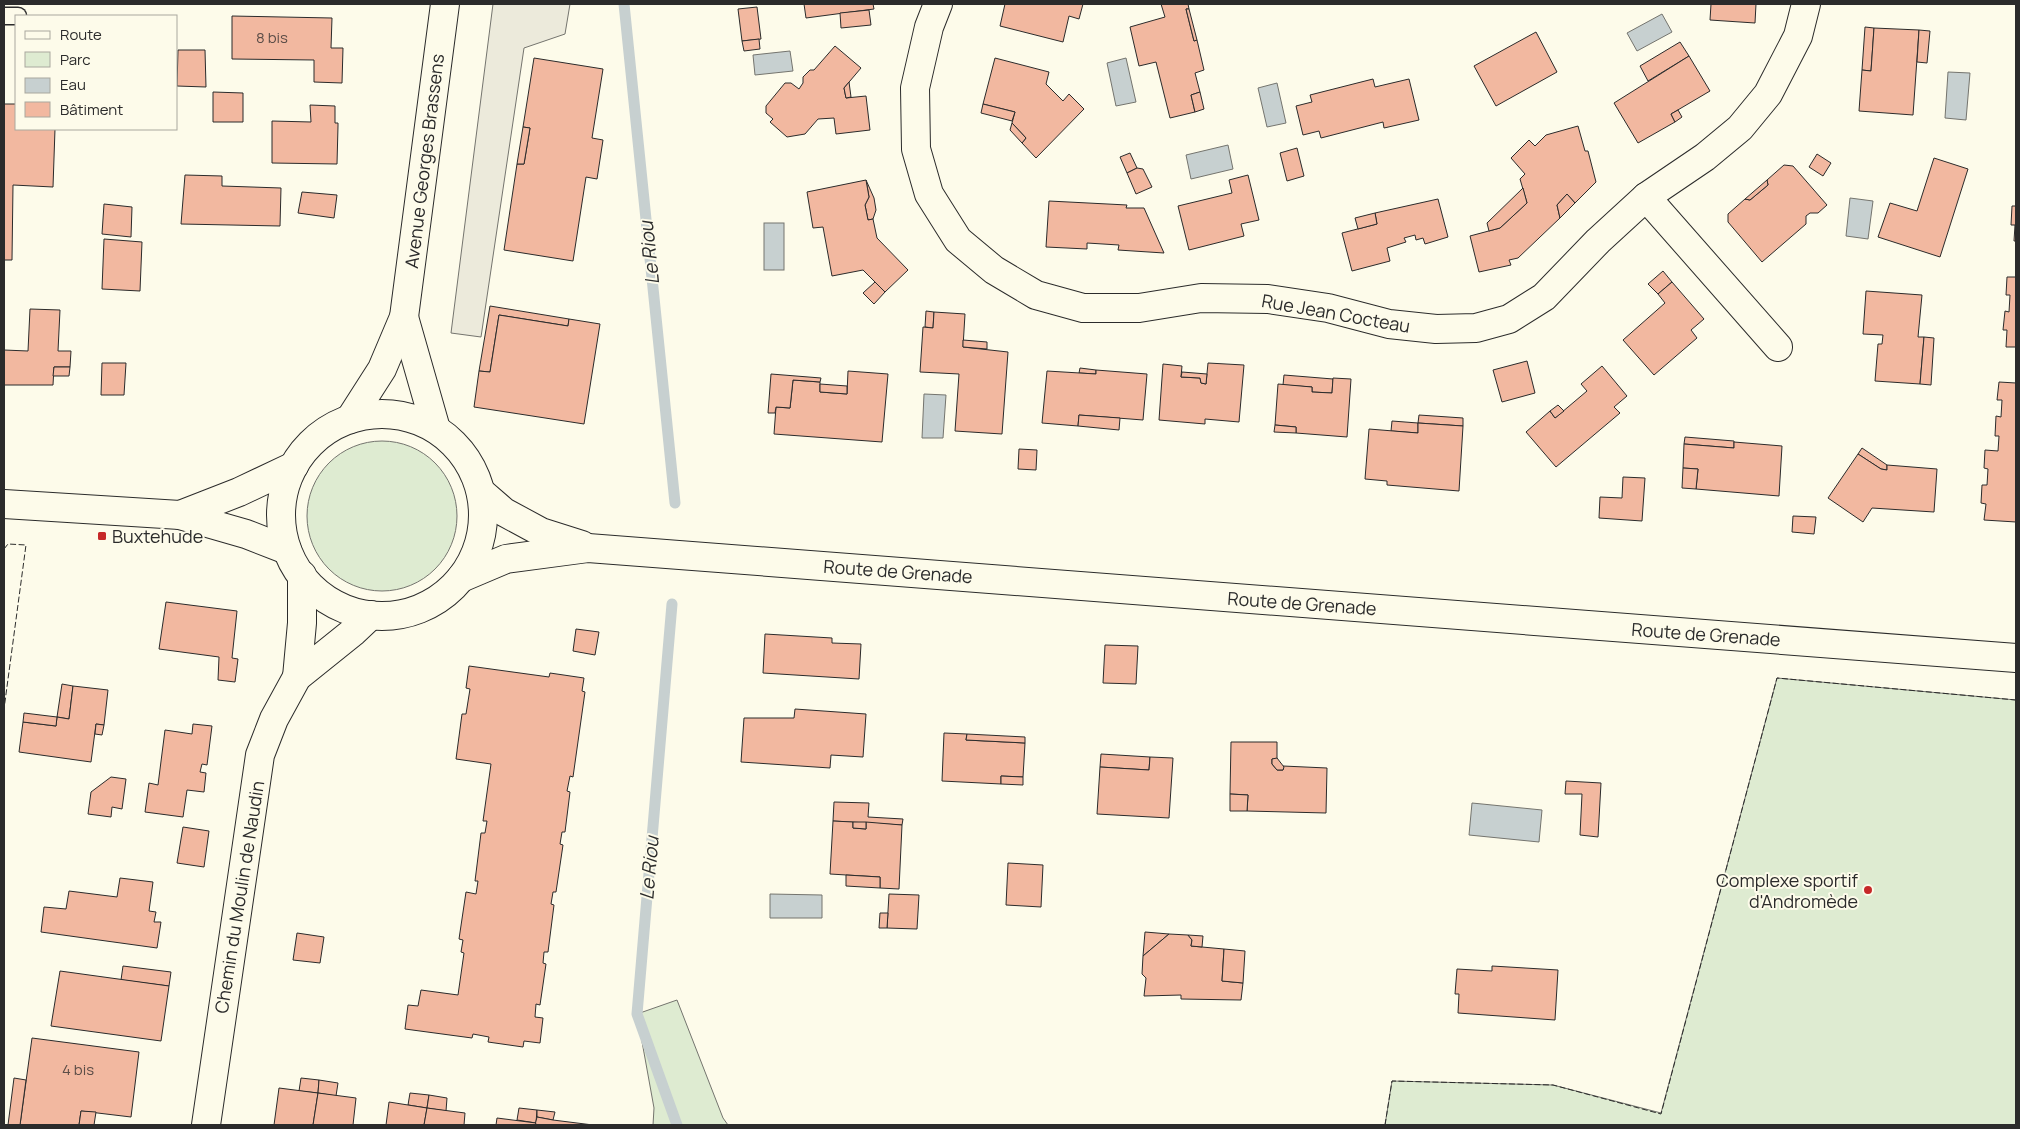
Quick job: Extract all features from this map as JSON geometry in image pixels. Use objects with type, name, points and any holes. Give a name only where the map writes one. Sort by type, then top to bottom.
[{"type":"main road","name":"Avenue Georges Brassens","points":[[350,419],[382,369],[404,317],[445,4]]},
{"type":"main road","name":"Rue Jean Cocteau","points":[[938,4],[930,27],[915,88],[916,149],[929,194],[958,240],[994,270],[1036,295],[1083,308],[1139,308],[1201,298],[1268,299],[1328,308],[1389,324],[1436,329],[1476,328],[1509,320],[1544,297],[1598,241],[1646,197],[1705,157],[1745,121],[1768,94],[1798,36],[1806,4]]},
{"type":"main road","points":[[1646,197],[1778,347]]},
{"type":"main road","name":"Avenue Georges Brassens","points":[[404,317],[436,428]]},
{"type":"main road","points":[[372,414],[394,414],[416,419],[436,428],[449,438],[464,456],[476,476],[481,492],[483,514],[481,537],[473,559],[461,578],[440,598],[414,611],[386,616],[371,615],[351,611],[332,602],[315,590],[302,575],[288,550],[282,529],[282,507],[286,486],[294,466],[304,451],[317,438],[333,427],[350,419],[372,414]]},
{"type":"main road","points":[[180,515],[239,492],[294,466]]},
{"type":"main road","points":[[481,492],[504,512],[541,532],[588,548]]},
{"type":"main road","points":[[4,504],[180,515],[246,534],[288,550]]},
{"type":"main road","points":[[461,578],[506,559],[588,548]]},
{"type":"main road","name":"Route de Grenade","points":[[588,548],[2016,658]]},
{"type":"main road","name":"Chemin du Moulin de Naudin","points":[[297,677],[302,622],[302,575]]},
{"type":"main road","name":"Chemin du Moulin de Naudin","points":[[206,1125],[260,755],[274,719],[297,677],[371,615]]},
{"type":"green space","points":[[382,441],[411,447],[435,463],[451,487],[457,516],[451,545],[435,569],[411,585],[382,591],[353,585],[329,569],[313,545],[307,516],[313,487],[329,463],[353,447]]},
{"type":"green space","name":"Complexe sportif d'Andromède","points":[[1777,678],[2016,700],[2016,1125],[1385,1125],[1392,1081],[1553,1085],[1661,1113]]},
{"type":"green space","points":[[677,1000],[723,1118],[728,1125],[653,1125],[654,1108],[637,1014]]},
{"type":"shaded area","points":[[493,4],[570,4],[565,34],[524,48],[481,337],[451,333]]},
{"type":"water","points":[[1662,14],[1672,32],[1637,51],[1627,33]]},
{"type":"water","points":[[790,51],[793,71],[755,75],[753,55]]},
{"type":"water","points":[[1126,58],[1136,102],[1116,106],[1107,63]]},
{"type":"water","points":[[1948,72],[1970,73],[1966,120],[1945,118]]},
{"type":"water","points":[[1277,83],[1286,123],[1267,127],[1258,88]]},
{"type":"water","points":[[1228,145],[1233,169],[1191,179],[1186,155]]},
{"type":"water","points":[[1850,198],[1873,201],[1868,239],[1846,236]]},
{"type":"water","points":[[764,223],[784,223],[784,270],[764,270]]},
{"type":"water","points":[[924,394],[946,395],[943,438],[922,438]]},
{"type":"water","points":[[1472,803],[1542,810],[1539,842],[1469,835]]},
{"type":"water","points":[[770,894],[822,895],[822,918],[770,918]]},
{"type":"building","points":[[804,4],[873,4],[874,9],[806,18]]},
{"type":"building","points":[[1005,4],[1083,4],[1079,19],[1069,16],[1063,42],[1000,26]]},
{"type":"building","points":[[1161,4],[1188,4],[1189,9],[1186,9],[1194,41],[1197,40],[1204,70],[1195,73],[1200,92],[1191,95],[1195,112],[1170,118],[1156,62],[1139,66],[1130,27],[1165,17]]},
{"type":"building","points":[[1711,4],[1756,4],[1755,23],[1710,20]]},
{"type":"building","points":[[757,7],[761,39],[742,41],[738,9]]},
{"type":"building","points":[[1186,9],[1189,9],[1197,40],[1194,41]]},
{"type":"building","points":[[869,10],[871,25],[841,28],[840,13]]},
{"type":"building","points":[[232,16],[332,18],[331,48],[343,48],[342,83],[314,82],[314,60],[232,59]]},
{"type":"building","points":[[1865,27],[1874,28],[1871,71],[1862,70]]},
{"type":"building","points":[[1874,28],[1919,30],[1913,115],[1859,111],[1862,70],[1871,71]]},
{"type":"building","points":[[1919,30],[1930,31],[1927,63],[1917,62]]},
{"type":"building","points":[[1536,32],[1557,72],[1496,106],[1474,66]]},
{"type":"building","points":[[759,39],[760,49],[744,51],[742,41]]},
{"type":"building","points":[[1680,42],[1689,56],[1648,81],[1640,66]]},
{"type":"building","points":[[835,46],[861,68],[844,88],[846,98],[866,96],[870,130],[836,134],[834,118],[818,119],[805,134],[787,137],[770,122],[773,119],[766,113],[766,106],[785,83],[791,83],[799,89],[803,83],[803,77],[810,70],[814,70]]},
{"type":"building","points":[[178,50],[205,50],[206,87],[178,86]]},
{"type":"building","points":[[1689,56],[1710,91],[1671,114],[1675,122],[1638,143],[1614,103]]},
{"type":"building","points":[[534,58],[603,69],[592,138],[603,140],[597,179],[586,177],[573,261],[504,250],[517,164],[524,164],[530,128],[523,127]]},
{"type":"building","points":[[995,58],[1049,72],[1046,84],[1063,101],[1069,94],[1084,109],[1036,158],[1022,143],[1026,138],[1012,123],[1015,112],[983,104]]},
{"type":"building","points":[[1373,79],[1375,87],[1409,79],[1419,120],[1384,128],[1383,122],[1321,138],[1319,131],[1303,135],[1296,106],[1312,102],[1310,95]]},
{"type":"building","points":[[849,82],[851,97],[846,98],[844,88]]},
{"type":"building","points":[[213,92],[243,93],[243,122],[213,122]]},
{"type":"building","points":[[1200,92],[1204,109],[1195,112],[1191,95]]},
{"type":"building","points":[[4,104],[15,104],[15,130],[55,130],[53,187],[13,185],[12,260],[4,260]]},
{"type":"building","points":[[983,104],[1015,112],[1012,121],[981,113]]},
{"type":"building","points":[[310,105],[335,106],[335,123],[338,123],[337,164],[272,163],[272,121],[311,122]]},
{"type":"building","points":[[1678,110],[1682,117],[1675,122],[1671,114]]},
{"type":"building","points":[[1012,123],[1026,138],[1022,143],[1010,130]]},
{"type":"building","points":[[1578,126],[1585,151],[1588,151],[1596,182],[1575,203],[1567,194],[1557,205],[1560,218],[1518,258],[1509,260],[1511,265],[1479,272],[1470,236],[1500,228],[1527,203],[1520,179],[1525,174],[1511,158],[1529,140],[1535,146],[1546,135]]},
{"type":"building","points":[[523,127],[530,128],[524,164],[517,164]]},
{"type":"building","points":[[1297,148],[1304,176],[1287,181],[1280,153]]},
{"type":"building","points":[[1130,153],[1137,168],[1127,173],[1120,157]]},
{"type":"building","points":[[1817,154],[1831,163],[1823,176],[1809,167]]},
{"type":"building","points":[[1934,158],[1968,169],[1940,257],[1878,237],[1890,203],[1917,211]]},
{"type":"building","points":[[1784,165],[1793,166],[1827,205],[1818,213],[1810,213],[1806,216],[1806,224],[1762,262],[1728,222],[1728,214],[1745,199],[1750,200],[1768,185],[1767,180]]},
{"type":"building","points":[[1137,168],[1143,169],[1152,187],[1136,194],[1127,173]]},
{"type":"building","points":[[185,175],[222,176],[222,186],[281,188],[280,226],[181,224]]},
{"type":"building","points":[[1248,175],[1259,220],[1241,224],[1244,236],[1189,250],[1178,206],[1232,193],[1229,180]]},
{"type":"building","points":[[866,180],[874,198],[876,210],[873,219],[868,220],[865,205],[869,197]]},
{"type":"building","points":[[866,180],[869,197],[865,205],[868,220],[873,219],[877,238],[908,270],[885,292],[863,270],[832,276],[823,227],[813,228],[807,192]]},
{"type":"building","points":[[1767,180],[1768,185],[1750,200],[1745,199]]},
{"type":"building","points":[[1523,188],[1527,203],[1500,228],[1489,231],[1487,223]]},
{"type":"building","points":[[302,192],[337,195],[334,218],[298,213]]},
{"type":"building","points":[[1567,194],[1575,203],[1560,218],[1557,205]]},
{"type":"building","points":[[1438,199],[1448,237],[1425,244],[1423,238],[1416,240],[1415,235],[1404,238],[1406,242],[1387,248],[1390,261],[1352,271],[1342,233],[1377,224],[1375,213]]},
{"type":"building","points":[[1049,201],[1127,205],[1126,208],[1144,208],[1164,253],[1118,250],[1119,245],[1087,243],[1087,249],[1046,247]]},
{"type":"building","points":[[104,204],[132,207],[131,237],[102,234]]},
{"type":"building","points":[[2012,206],[2016,206],[2016,241],[2014,241],[2015,225],[2011,225]]},
{"type":"building","points":[[1375,213],[1377,224],[1358,229],[1355,218]]},
{"type":"building","points":[[104,239],[142,242],[140,291],[102,289]]},
{"type":"building","points":[[1663,271],[1672,282],[1658,294],[1648,284]]},
{"type":"building","points":[[2007,277],[2016,277],[2016,347],[2006,347],[2007,330],[2003,330],[2005,311],[2009,312],[2010,295],[2006,295]]},
{"type":"building","points":[[875,282],[885,292],[874,304],[863,293]]},
{"type":"building","points":[[1672,282],[1704,319],[1691,330],[1697,338],[1654,375],[1623,340],[1665,303],[1658,294]]},
{"type":"building","points":[[1866,291],[1922,295],[1918,337],[1924,337],[1920,384],[1875,381],[1878,344],[1882,344],[1883,335],[1863,334]]},
{"type":"building","points":[[490,306],[569,319],[568,326],[499,315],[490,372],[479,371]]},
{"type":"building","points":[[30,309],[60,310],[58,351],[71,351],[70,367],[54,367],[53,385],[4,385],[4,350],[28,351]]},
{"type":"building","points":[[926,311],[934,312],[933,328],[925,327]]},
{"type":"building","points":[[934,312],[965,314],[963,347],[1008,352],[1002,434],[955,431],[959,374],[920,372],[923,327],[933,328]]},
{"type":"building","points":[[499,315],[568,326],[569,319],[600,324],[584,424],[474,407],[479,371],[490,372]]},
{"type":"building","points":[[1924,337],[1934,338],[1931,385],[1920,384]]},
{"type":"building","points":[[963,340],[987,342],[987,349],[963,347]]},
{"type":"building","points":[[1527,361],[1535,393],[1502,402],[1493,370]]},
{"type":"building","points":[[102,363],[126,363],[124,395],[101,395]]},
{"type":"building","points":[[1208,363],[1244,365],[1239,422],[1205,419],[1205,424],[1159,420],[1163,364],[1182,366],[1181,377],[1200,378],[1201,383],[1206,384]]},
{"type":"building","points":[[1602,366],[1627,396],[1614,407],[1620,413],[1556,467],[1526,432],[1550,411],[1555,418],[1587,391],[1581,384]]},
{"type":"building","points":[[54,367],[70,367],[69,376],[53,376]]},
{"type":"building","points":[[1080,368],[1096,370],[1096,374],[1079,373]]},
{"type":"building","points":[[1096,370],[1147,374],[1143,420],[1079,415],[1078,426],[1042,423],[1047,371],[1096,374]]},
{"type":"building","points":[[848,371],[888,374],[882,442],[774,434],[776,407],[790,408],[793,380],[820,382],[820,392],[847,394]]},
{"type":"building","points":[[1182,372],[1207,374],[1206,384],[1201,383],[1200,378],[1181,377]]},
{"type":"building","points":[[771,374],[821,378],[820,382],[793,380],[790,408],[776,407],[775,413],[768,413]]},
{"type":"building","points":[[1284,375],[1333,379],[1332,393],[1312,392],[1312,387],[1283,385]]},
{"type":"building","points":[[1333,378],[1351,379],[1347,437],[1296,433],[1296,427],[1275,425],[1278,384],[1312,387],[1312,392],[1332,393]]},
{"type":"building","points":[[1999,382],[2016,383],[2016,522],[1984,520],[1986,504],[1981,503],[1982,485],[1987,485],[1988,469],[1984,468],[1985,450],[1998,451],[1999,436],[1995,436],[1996,416],[2001,417],[2002,400],[1997,400]]},
{"type":"building","points":[[820,384],[847,386],[847,394],[820,392]]},
{"type":"building","points":[[1558,405],[1564,411],[1555,418],[1550,411]]},
{"type":"building","points":[[1079,415],[1120,418],[1119,430],[1078,426]]},
{"type":"building","points":[[1419,415],[1463,418],[1463,426],[1418,423]]},
{"type":"building","points":[[1392,421],[1418,423],[1418,433],[1391,431]]},
{"type":"building","points":[[1418,423],[1463,426],[1459,491],[1387,485],[1387,481],[1365,479],[1369,429],[1418,433]]},
{"type":"building","points":[[1275,425],[1296,427],[1296,433],[1274,432]]},
{"type":"building","points":[[1685,437],[1734,441],[1734,448],[1684,444]]},
{"type":"building","points":[[1734,442],[1782,446],[1779,496],[1696,489],[1698,469],[1683,468],[1684,444],[1734,448]]},
{"type":"building","points":[[1862,448],[1887,465],[1887,470],[1881,469],[1858,454]]},
{"type":"building","points":[[1019,449],[1037,450],[1036,470],[1018,469]]},
{"type":"building","points":[[1858,454],[1881,469],[1887,470],[1887,465],[1937,469],[1934,512],[1872,508],[1863,522],[1828,498]]},
{"type":"building","points":[[1683,468],[1698,469],[1696,489],[1682,488]]},
{"type":"building","points":[[1623,477],[1645,478],[1642,521],[1599,518],[1600,497],[1622,498]]},
{"type":"building","points":[[1793,516],[1816,517],[1814,534],[1792,532]]},
{"type":"building","points":[[166,602],[237,611],[232,658],[238,659],[235,682],[218,680],[219,657],[159,649]]},
{"type":"building","points":[[576,629],[599,632],[595,655],[573,651]]},
{"type":"building","points":[[765,634],[832,638],[832,643],[861,644],[859,679],[763,673]]},
{"type":"building","points":[[1105,645],[1138,646],[1136,684],[1103,683]]},
{"type":"building","points":[[469,666],[549,677],[550,673],[584,678],[582,691],[585,692],[573,777],[570,776],[567,791],[570,792],[565,832],[562,832],[560,844],[563,845],[556,892],[553,892],[551,904],[554,905],[548,952],[544,952],[543,963],[546,964],[540,1005],[536,1004],[535,1017],[543,1018],[540,1043],[524,1041],[523,1047],[488,1042],[489,1037],[473,1034],[472,1038],[405,1029],[408,1005],[418,1006],[421,990],[458,995],[464,953],[461,952],[463,940],[459,939],[466,892],[476,894],[478,881],[475,881],[481,833],[485,833],[487,821],[483,821],[491,764],[456,759],[462,714],[466,714],[470,689],[466,688]]},
{"type":"building","points":[[62,684],[73,686],[69,719],[57,717]]},
{"type":"building","points":[[73,686],[108,690],[104,725],[96,724],[91,762],[19,752],[23,722],[56,726],[57,717],[69,719]]},
{"type":"building","points":[[795,709],[866,714],[863,757],[831,755],[830,768],[741,762],[744,718],[794,718]]},
{"type":"building","points":[[24,713],[57,717],[56,726],[23,722]]},
{"type":"building","points":[[96,724],[104,725],[102,735],[95,734]]},
{"type":"building","points":[[193,724],[212,726],[207,765],[202,764],[200,772],[206,773],[204,792],[187,790],[183,817],[145,812],[149,783],[158,785],[165,730],[192,734]]},
{"type":"building","points":[[944,733],[967,734],[966,740],[1025,743],[1023,777],[1001,776],[1001,784],[942,781]]},
{"type":"building","points":[[967,734],[1025,737],[1025,743],[966,740]]},
{"type":"building","points":[[1231,742],[1277,742],[1277,759],[1272,759],[1272,764],[1277,770],[1283,770],[1283,766],[1327,768],[1326,813],[1247,811],[1248,795],[1230,794]]},
{"type":"building","points":[[1101,754],[1150,757],[1149,770],[1100,767]]},
{"type":"building","points":[[1150,757],[1173,758],[1169,818],[1097,814],[1100,767],[1149,770]]},
{"type":"building","points":[[1277,758],[1284,767],[1283,770],[1277,770],[1272,764],[1272,759]]},
{"type":"building","points":[[1001,776],[1023,777],[1023,785],[1001,784]]},
{"type":"building","points":[[111,777],[126,779],[122,809],[112,807],[111,817],[88,814],[91,792]]},
{"type":"building","points":[[1566,781],[1601,783],[1598,837],[1580,835],[1582,794],[1565,794]]},
{"type":"building","points":[[1230,794],[1248,795],[1247,811],[1230,811]]},
{"type":"building","points":[[834,802],[869,803],[868,817],[903,819],[902,825],[833,821]]},
{"type":"building","points":[[833,821],[853,822],[853,828],[866,829],[866,822],[902,825],[899,889],[880,888],[880,877],[830,874]]},
{"type":"building","points":[[853,822],[866,822],[866,829],[853,828]]},
{"type":"building","points":[[183,827],[209,831],[204,867],[177,863]]},
{"type":"building","points":[[1008,863],[1043,865],[1041,907],[1006,905]]},
{"type":"building","points":[[846,875],[880,877],[880,888],[846,886]]},
{"type":"building","points":[[120,878],[153,882],[149,911],[156,912],[154,922],[161,922],[157,948],[41,932],[44,907],[66,909],[69,891],[117,897]]},
{"type":"building","points":[[889,894],[919,895],[917,929],[887,928]]},
{"type":"building","points":[[880,913],[888,913],[887,928],[879,928]]},
{"type":"building","points":[[1145,932],[1169,934],[1143,956]]},
{"type":"building","points":[[297,933],[324,937],[320,963],[293,960]]},
{"type":"building","points":[[1169,934],[1188,935],[1192,940],[1191,946],[1224,949],[1222,981],[1243,983],[1241,1000],[1181,999],[1181,995],[1144,996],[1146,978],[1142,974],[1143,956]]},
{"type":"building","points":[[1188,935],[1203,936],[1202,947],[1191,946],[1192,940]]},
{"type":"building","points":[[1224,949],[1245,951],[1243,983],[1222,981]]},
{"type":"building","points":[[123,966],[171,972],[169,986],[121,980]]},
{"type":"building","points":[[1492,966],[1558,970],[1555,1020],[1458,1013],[1459,994],[1455,994],[1457,969],[1492,971]]},
{"type":"building","points":[[60,971],[169,986],[161,1041],[51,1026]]},
{"type":"building","points":[[32,1038],[139,1052],[131,1117],[81,1111],[79,1125],[20,1125]]},
{"type":"building","points":[[14,1078],[26,1080],[20,1125],[8,1125]]},
{"type":"building","points":[[301,1078],[319,1080],[318,1093],[299,1091]]},
{"type":"building","points":[[319,1080],[338,1083],[336,1096],[318,1093]]},
{"type":"building","points":[[279,1088],[318,1093],[313,1125],[274,1125]]},
{"type":"building","points":[[318,1093],[356,1098],[353,1125],[313,1125]]},
{"type":"building","points":[[410,1093],[429,1095],[427,1108],[408,1105]]},
{"type":"building","points":[[429,1095],[447,1098],[446,1111],[427,1108]]},
{"type":"building","points":[[389,1102],[427,1108],[424,1125],[386,1125]]},
{"type":"building","points":[[427,1108],[465,1113],[464,1125],[424,1125]]},
{"type":"building","points":[[519,1108],[537,1110],[536,1123],[517,1120]]},
{"type":"building","points":[[537,1110],[555,1112],[553,1120],[537,1117]]},
{"type":"building","points":[[81,1111],[96,1112],[94,1125],[79,1125]]},
{"type":"building","points":[[537,1117],[553,1120],[593,1125],[535,1125]]},
{"type":"building","points":[[497,1118],[536,1123],[535,1125],[496,1125]]},
{"type":"waterway","name":"Le Riou","points":[[624,4],[675,503]]},
{"type":"waterway","name":"Le Riou","points":[[672,604],[637,1014],[677,1125]]},
{"type":"fence","points":[[4,549],[8,544],[26,545],[4,709]]},
{"type":"fence","points":[[1385,1125],[1392,1081],[1553,1085],[1661,1114],[1777,678],[2016,700]]},
{"type":"place","name":"Buxtehude","points":[[102,536]]},
{"type":"place","name":"Complexe sportif d'Andromède","points":[[1868,890]]}]
